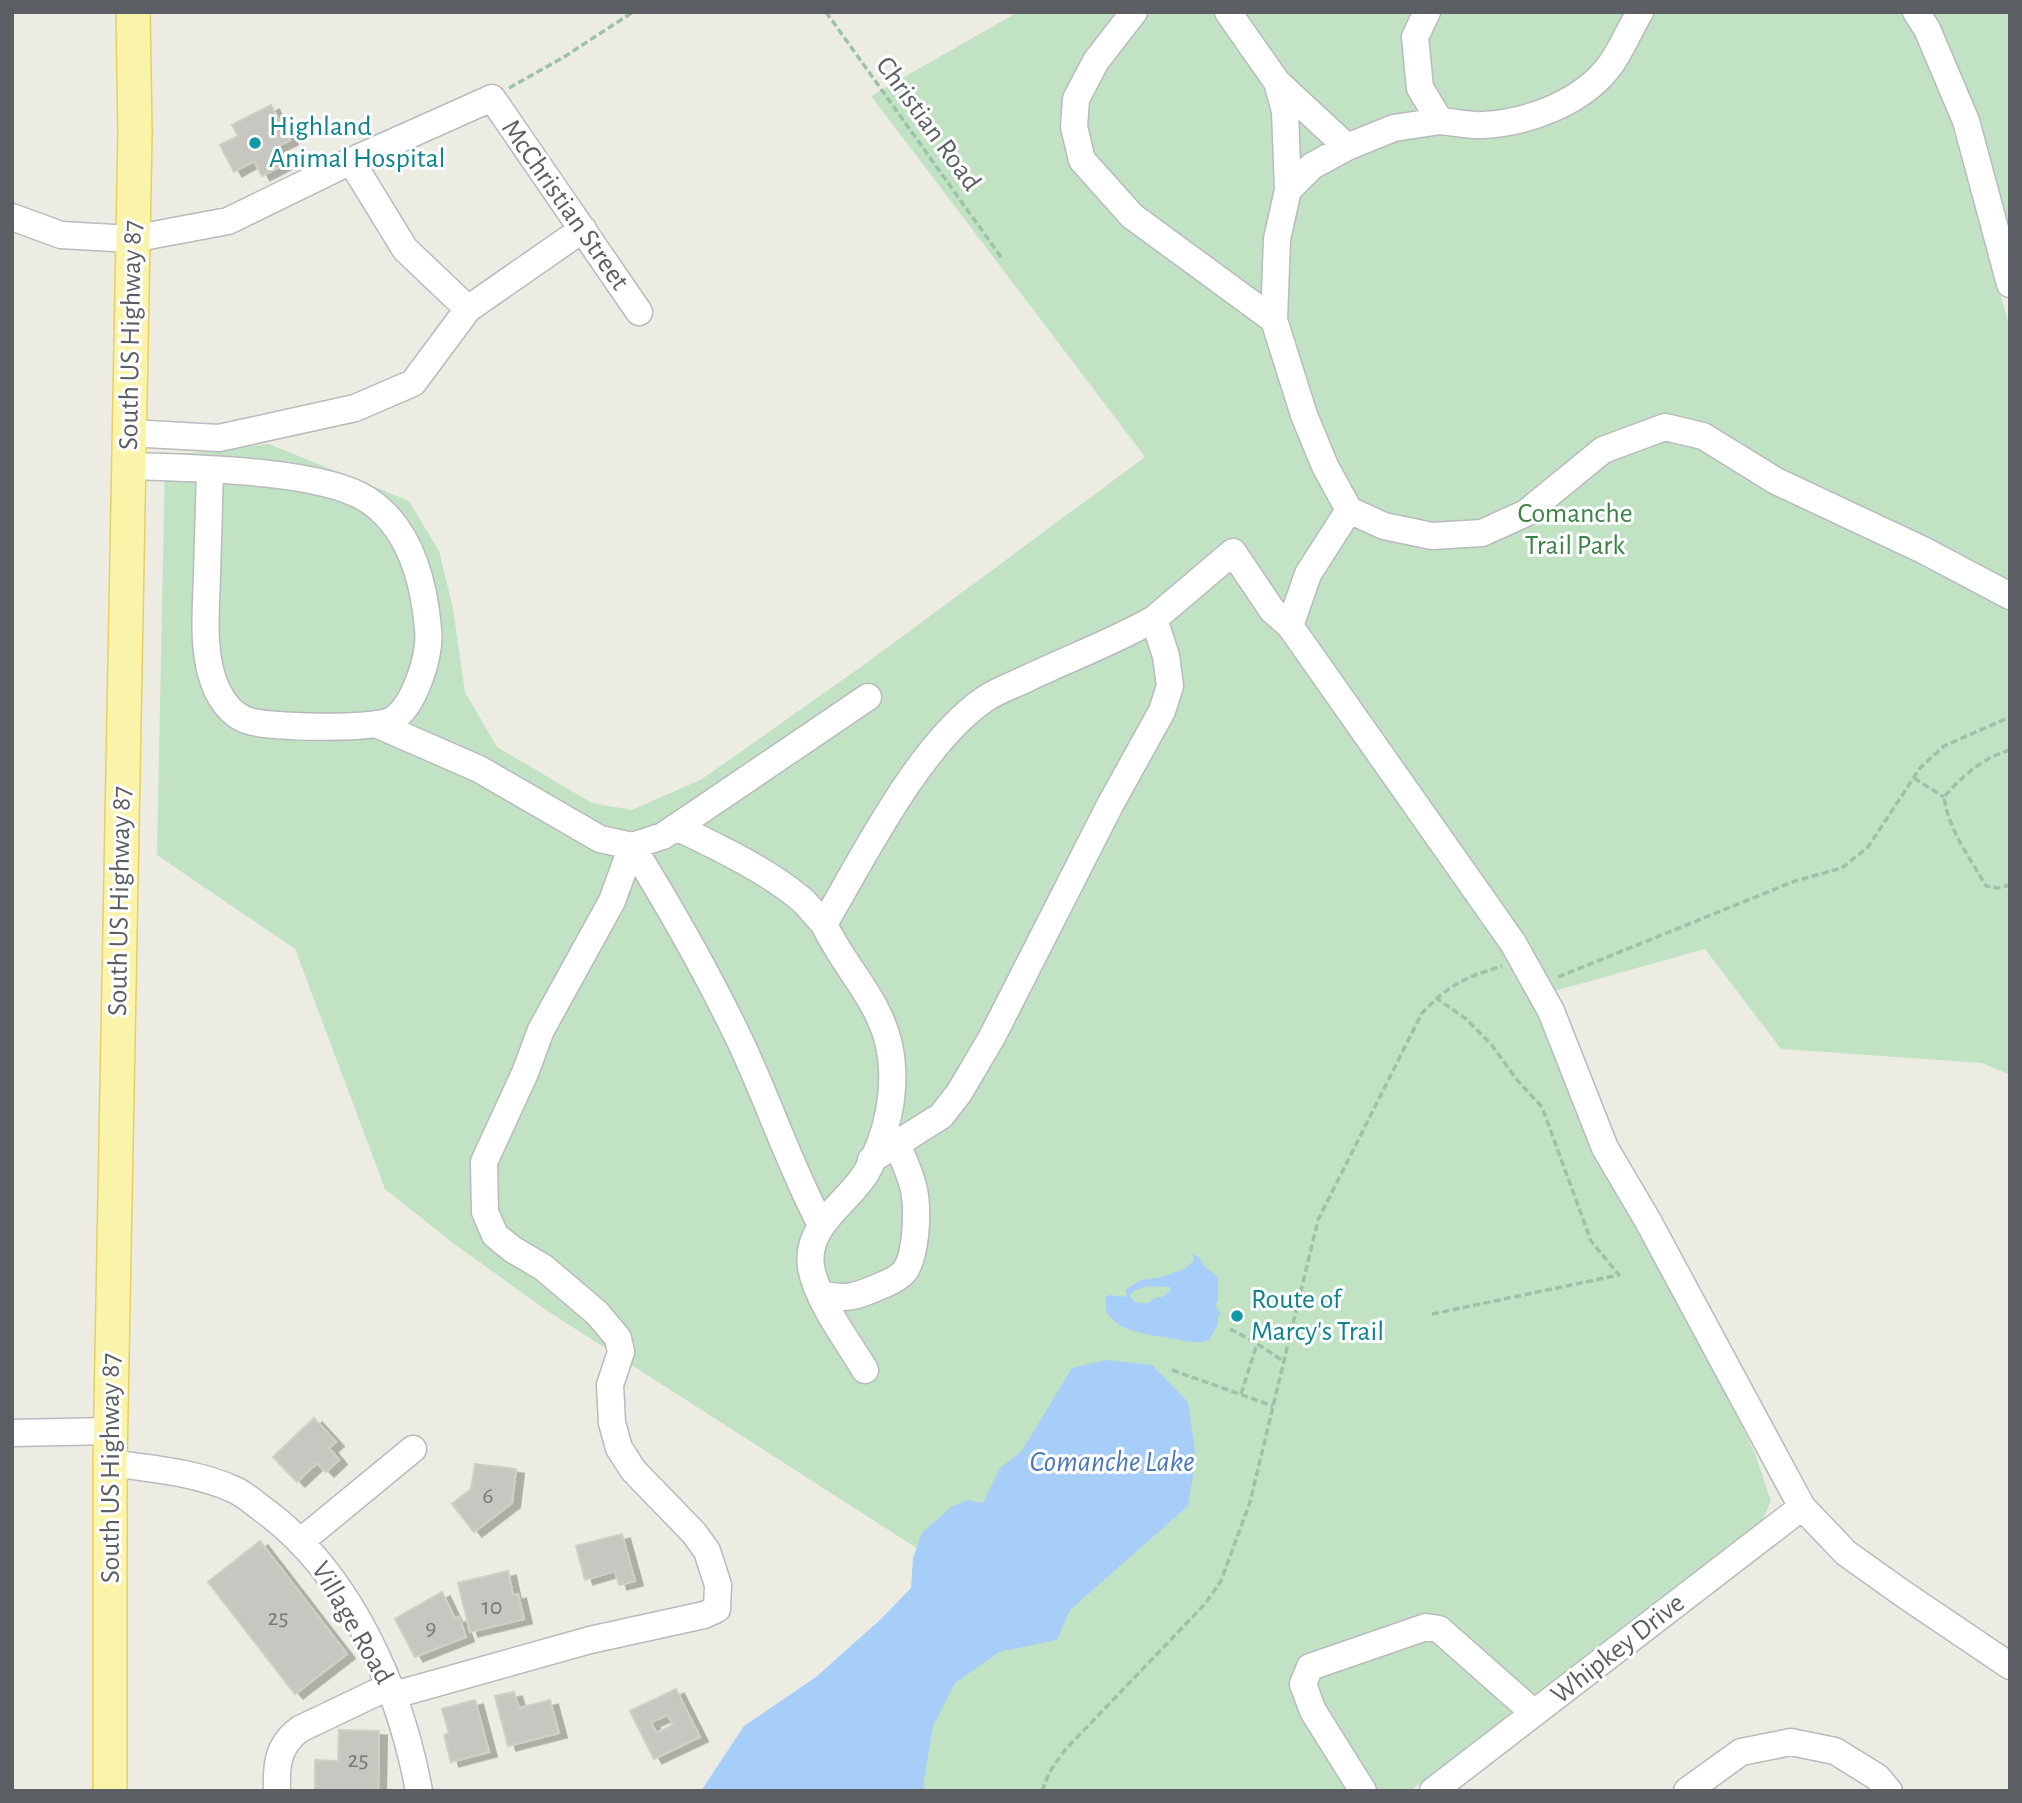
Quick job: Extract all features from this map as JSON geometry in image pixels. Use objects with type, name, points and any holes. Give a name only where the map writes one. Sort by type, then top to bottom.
[{"type":"main road","name":"South US Highway 87","points":[[110,1791],[110,1447],[135,133],[133,12]]},
{"type":"street","points":[[1228,12],[1277,82],[1348,146]]},
{"type":"street","points":[[1427,12],[1415,37],[1420,88],[1440,121]]},
{"type":"street","points":[[1288,190],[1312,166],[1348,146],[1394,128],[1440,121],[1482,125],[1524,118],[1555,107],[1584,90],[1610,65],[1640,12]]},
{"type":"street","points":[[1916,12],[1927,29],[1966,121],[2010,284]]},
{"type":"street","points":[[1133,13],[1096,61],[1076,99],[1074,127],[1082,160],[1132,216],[1274,320]]},
{"type":"street","points":[[1277,82],[1286,111],[1288,190],[1277,239],[1274,320],[1304,415],[1325,466],[1349,510],[1384,526],[1433,536],[1482,533],[1526,513],[1604,450],[1665,427],[1703,436],[1776,481],[1923,550],[2010,596]]},
{"type":"street","points":[[12,218],[61,235],[132,239],[228,221],[351,160],[492,98]]},
{"type":"street","name":"McChristian Street","points":[[492,98],[639,312]]},
{"type":"street","points":[[351,160],[405,249],[468,309]]},
{"type":"street","points":[[129,450],[219,438],[355,408],[413,383],[468,309],[583,229]]},
{"type":"street","points":[[129,450],[210,470],[277,476],[337,487],[368,499],[394,525],[413,557],[426,606],[429,635],[424,666],[408,705],[392,720],[368,726],[278,725],[245,720],[227,707],[217,690],[208,665],[206,627],[210,470]]},
{"type":"street","points":[[1290,626],[1308,574],[1349,510]]},
{"type":"street","points":[[824,924],[897,801],[927,758],[961,718],[986,698],[1154,620],[1233,552],[1272,610],[1290,626],[1513,943],[1551,1011],[1605,1148],[1802,1507],[1846,1553],[2010,1665]]},
{"type":"street","points":[[871,1160],[941,1116],[959,1093],[992,1037],[1110,805],[1162,711],[1170,686],[1166,656],[1154,620]]},
{"type":"street","points":[[376,724],[479,769],[600,839],[632,846],[663,836],[868,697]]},
{"type":"street","points":[[676,827],[759,871],[801,899],[824,924],[835,947],[881,1016],[890,1047],[893,1094],[883,1132],[865,1174],[821,1225],[812,1246],[811,1264],[821,1294],[865,1370]]},
{"type":"street","points":[[632,846],[741,1043],[801,1188],[821,1225]]},
{"type":"street","points":[[277,1791],[279,1756],[287,1738],[300,1729],[392,1690],[590,1640],[704,1615],[717,1608],[718,1585],[707,1551],[694,1533],[633,1471],[618,1448],[612,1423],[610,1385],[621,1352],[618,1338],[597,1313],[544,1268],[512,1249],[495,1235],[485,1212],[484,1162],[525,1073],[541,1030],[612,901],[632,846]]},
{"type":"street","points":[[821,1294],[840,1298],[854,1297],[889,1282],[904,1272],[910,1260],[914,1239],[914,1188],[897,1144]]},
{"type":"street","name":"Village Road","points":[[12,1433],[110,1447],[236,1490],[279,1521],[314,1556],[345,1600],[392,1690],[411,1750],[419,1791]]},
{"type":"street","points":[[300,1542],[413,1449]]},
{"type":"street","name":"Whipkey Drive","points":[[1433,1791],[1802,1507]]},
{"type":"street","points":[[1363,1791],[1313,1711],[1303,1684],[1310,1667],[1426,1626],[1439,1629],[1534,1713]]},
{"type":"street","points":[[1687,1791],[1741,1752],[1791,1742],[1835,1751],[1877,1777],[1889,1791]]},
{"type":"path","points":[[492,98],[564,57],[634,12]]},
{"type":"path","name":"Christian Road","points":[[826,12],[1001,257]]},
{"type":"path","points":[[1537,986],[1796,881],[1842,867],[1868,847],[1920,768],[1944,746],[2010,717]]},
{"type":"path","points":[[2010,750],[1983,762],[1957,781],[1944,797],[1945,811],[1986,886],[1998,888],[2010,885]]},
{"type":"path","points":[[1914,778],[1944,797]]},
{"type":"path","points":[[1042,1791],[1049,1773],[1064,1751],[1205,1604],[1221,1581],[1250,1502],[1318,1220],[1422,1013],[1441,992],[1470,976],[1522,960]]},
{"type":"path","points":[[1432,1314],[1619,1275],[1591,1241],[1542,1107],[1517,1080],[1491,1044],[1465,1017],[1436,998]]},
{"type":"path","points":[[1230,1329],[1283,1361]]},
{"type":"path","points":[[1241,1394],[1258,1344]]},
{"type":"path","points":[[1172,1370],[1273,1406]]},
{"type":"green space","name":"Comanche Trail Park","points":[[1018,12],[1902,12],[1924,51],[1943,94],[2010,328],[2010,1075],[1982,1063],[1781,1049],[1705,949],[1533,997],[1755,1453],[1771,1501],[1758,1530],[1652,1616],[1410,1791],[901,1791],[957,1574],[549,1312],[453,1243],[385,1189],[295,949],[157,855],[165,456],[269,444],[409,501],[439,551],[453,608],[465,692],[497,747],[592,803],[632,810],[702,779],[865,664],[1145,457],[871,96]]},
{"type":"green space","points":[[1931,12],[2010,12],[2010,246]]},
{"type":"water","points":[[1192,1254],[1199,1257],[1205,1267],[1218,1277],[1218,1301],[1215,1305],[1221,1314],[1209,1340],[1190,1342],[1136,1332],[1121,1326],[1108,1314],[1106,1297],[1109,1295],[1124,1297],[1127,1295],[1125,1290],[1141,1280],[1162,1277],[1186,1268],[1194,1260]],"holes":[[[1148,1286],[1170,1287],[1171,1290],[1162,1297],[1156,1297],[1149,1303],[1135,1301],[1130,1295]]]},
{"type":"water","name":"Comanche Lake","points":[[1106,1360],[1152,1365],[1188,1402],[1196,1458],[1188,1506],[1070,1610],[1057,1640],[999,1652],[955,1683],[933,1726],[923,1785],[926,1791],[701,1791],[744,1726],[816,1677],[881,1619],[911,1588],[913,1558],[922,1533],[951,1507],[968,1500],[983,1503],[1000,1468],[1021,1452],[1072,1368]]},
{"type":"building","name":"Highland Animal Hospital","points":[[271,105],[290,140],[274,148],[283,165],[262,176],[254,161],[234,172],[220,145],[238,136],[232,125]]},
{"type":"building","points":[[314,1418],[336,1442],[329,1448],[339,1460],[326,1472],[317,1463],[297,1482],[273,1457]]},
{"type":"building","points":[[475,1464],[516,1469],[512,1503],[474,1532],[452,1504],[471,1489]]},
{"type":"building","points":[[622,1534],[635,1581],[619,1585],[615,1571],[585,1580],[576,1546]]},
{"type":"building","points":[[260,1541],[347,1654],[295,1694],[208,1582]]},
{"type":"building","points":[[508,1571],[513,1595],[518,1594],[524,1619],[470,1632],[458,1583]]},
{"type":"building","points":[[442,1592],[455,1619],[459,1617],[466,1637],[415,1657],[395,1619]]},
{"type":"building","points":[[676,1689],[700,1737],[654,1759],[630,1711]],"holes":[[[668,1715],[673,1725],[656,1733],[651,1722]]]},
{"type":"building","points":[[514,1692],[519,1708],[550,1700],[559,1733],[508,1746],[495,1696]]},
{"type":"building","points":[[475,1700],[489,1752],[451,1762],[444,1735],[449,1733],[442,1709]]},
{"type":"building","points":[[339,1730],[379,1731],[378,1791],[315,1791],[315,1760],[338,1761]]},
{"type":"place","name":"Highland Animal Hospital","points":[[255,143]]},
{"type":"place","name":"Route of Marcy's Trail","points":[[1237,1316]]}]
